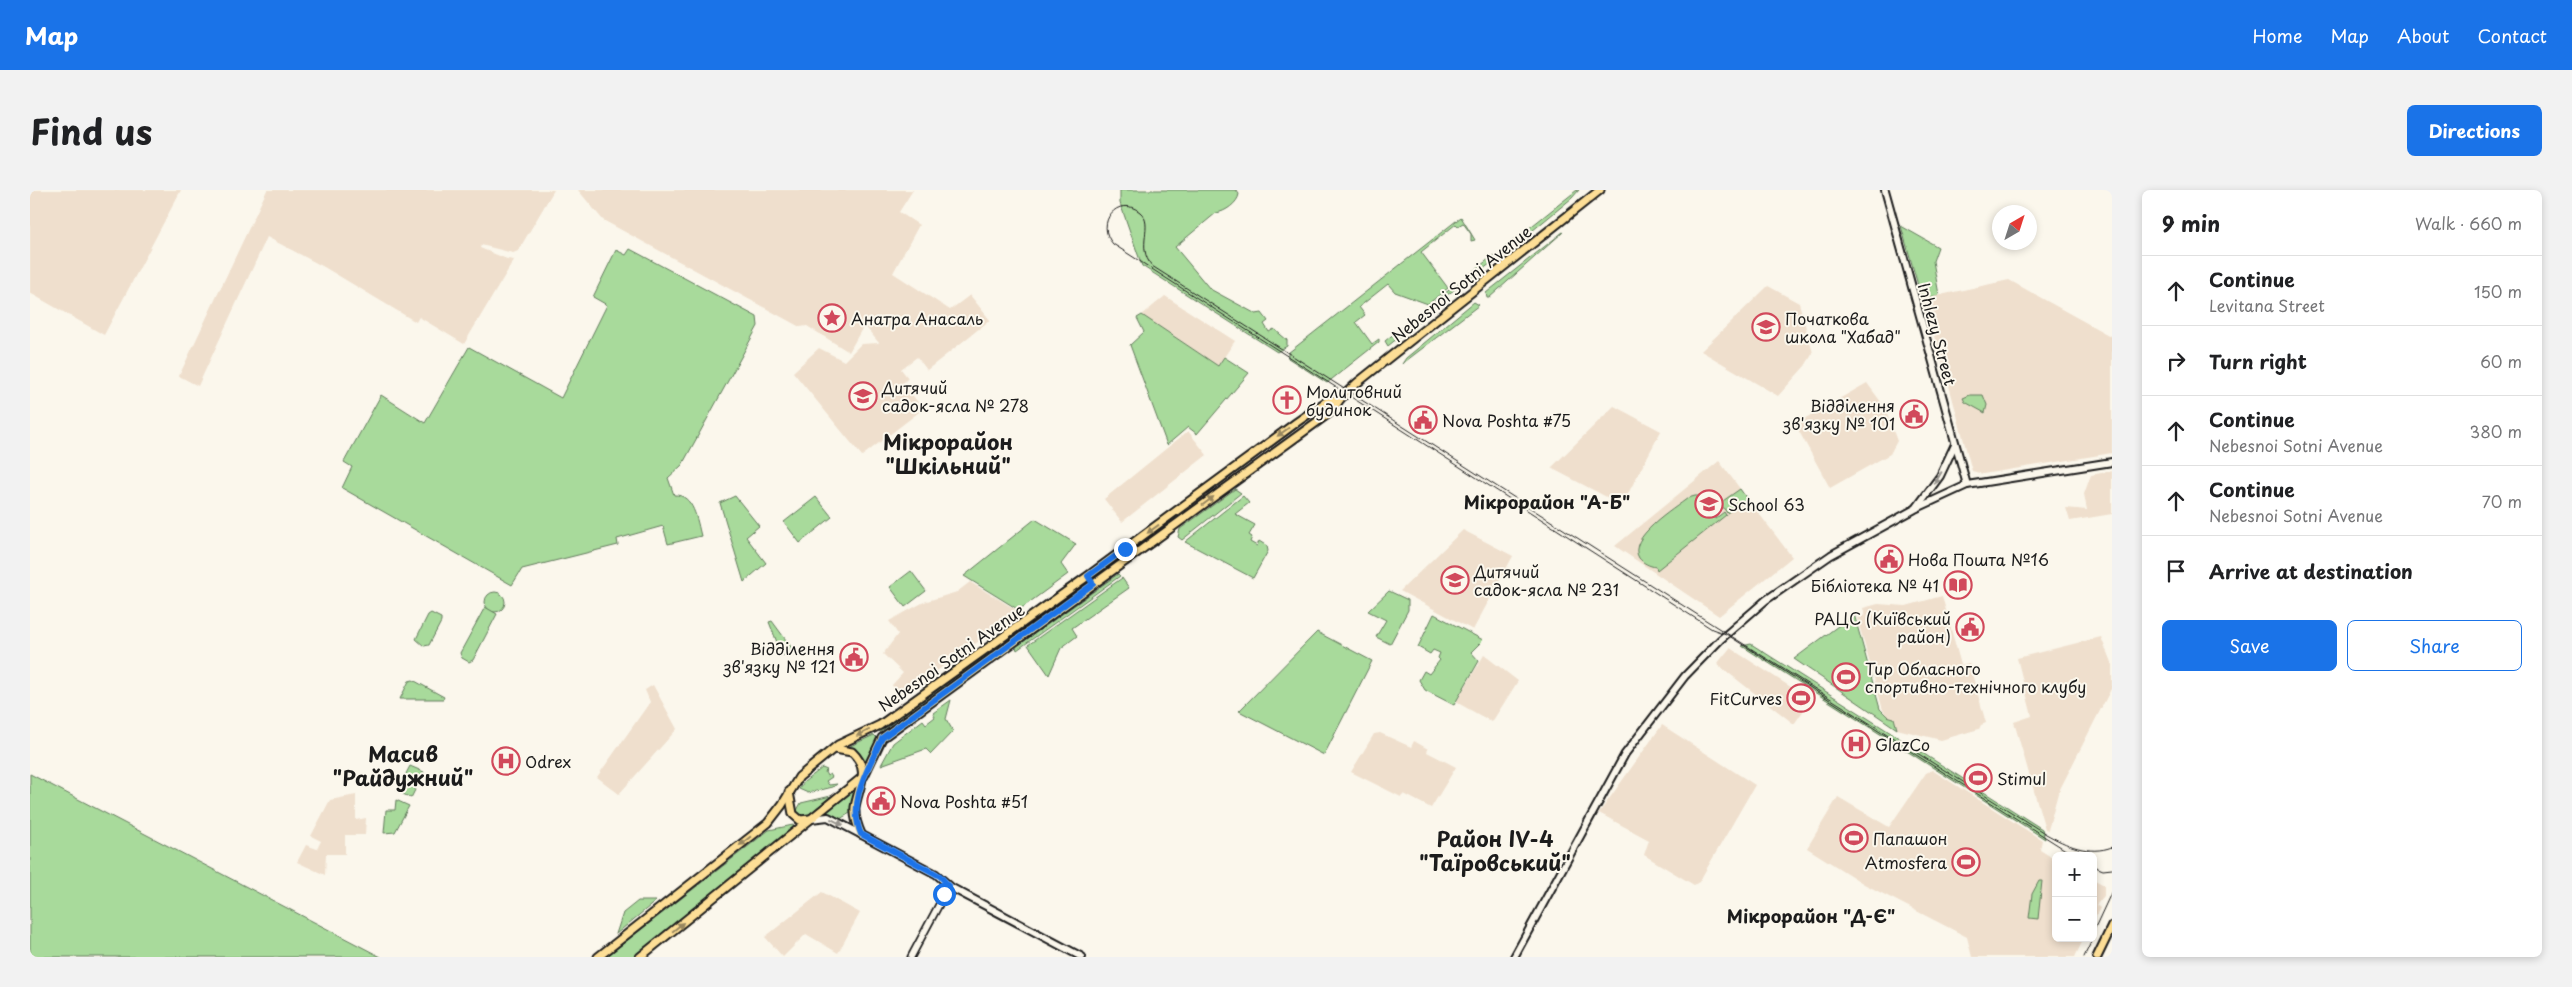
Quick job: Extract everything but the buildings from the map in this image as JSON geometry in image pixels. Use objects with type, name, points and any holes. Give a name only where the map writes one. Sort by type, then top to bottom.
[{"type":"main road","name":"Nebesnoi Sotni Avenue","points":[[640,957],[864,776],[882,738],[1332,411],[1340,399],[1600,190]]},
{"type":"main road","name":"Inhlezy Street","points":[[1885,190],[1967,485]]},
{"type":"main road","name":"Nebesnoi Sotni Avenue","points":[[598,957],[768,823],[782,806],[799,777],[834,749],[880,725],[1327,401],[1340,399]]},
{"type":"main road","points":[[1915,509],[1940,476],[1955,444]]},
{"type":"main road","points":[[1514,957],[1626,754],[1685,676],[1726,634],[1797,577],[1832,555],[1915,509],[1967,485],[2112,462]]},
{"type":"main road","points":[[1088,576],[1093,584]]},
{"type":"main road","points":[[834,749],[844,749],[852,752],[859,758],[864,776],[855,807],[856,824],[861,834]]},
{"type":"main road","points":[[789,792],[790,806],[795,817],[800,820],[828,817],[936,874],[949,886],[1082,957]]},
{"type":"main road","points":[[2097,957],[2112,926]]},
{"type":"street","points":[[911,957],[949,886]]},
{"type":"shaded area","points":[[30,190],[181,190],[104,335],[30,293]]},
{"type":"shaded area","points":[[267,190],[554,190],[518,251],[513,253],[481,245],[480,248],[514,260],[464,344],[419,317],[416,322],[324,267],[267,237],[198,386],[179,376]]},
{"type":"shaded area","points":[[578,190],[913,190],[899,212],[919,225],[893,273],[950,310],[970,295],[990,320],[927,370],[917,357],[901,369],[908,378],[903,383],[923,409],[862,456],[793,372],[819,348],[844,361],[861,344],[879,343],[864,325],[849,352],[807,326],[800,327],[603,220]]},
{"type":"shaded area","points":[[2009,280],[2112,337],[2112,453],[1983,474],[1972,471],[1944,367],[1922,299]]},
{"type":"shaded area","name":"Початкова школа \"Хабад\"","points":[[1768,286],[1799,303],[1813,353],[1805,366],[1778,396],[1701,351]]},
{"type":"shaded area","points":[[1165,296],[1235,341],[1218,366],[1142,315]]},
{"type":"shaded area","points":[[1867,383],[1884,406],[1897,441],[1890,454],[1830,488],[1795,424]]},
{"type":"shaded area","points":[[1614,406],[1661,431],[1622,505],[1551,468]]},
{"type":"shaded area","points":[[1188,431],[1207,455],[1122,522],[1104,499]]},
{"type":"shaded area","name":"School 63","points":[[1719,461],[1792,557],[1719,616],[1615,546]]},
{"type":"shaded area","points":[[2112,471],[2112,514],[2070,521],[2066,508],[2087,510],[2084,494],[2091,475]]},
{"type":"shaded area","name":"Дитячий садок-ясла № 231","points":[[1463,530],[1513,556],[1473,630],[1400,591]]},
{"type":"shaded area","points":[[970,582],[1020,612],[900,697],[892,685],[903,673],[883,654],[898,634],[889,621],[924,602],[957,592]]},
{"type":"shaded area","points":[[1942,596],[1961,665],[1969,663],[1986,723],[1981,725],[1979,729],[1941,740],[1897,729],[1894,718],[1887,716],[1883,710],[1857,618],[1865,615],[1863,608],[1878,604],[1906,606]]},
{"type":"shaded area","points":[[2101,637],[2112,665],[2112,687],[2058,793],[2048,830],[2045,829],[2014,722],[2032,716],[2017,658]]},
{"type":"shaded area","points":[[1730,648],[1811,700],[1794,724],[1717,664]]},
{"type":"shaded area","points":[[1484,655],[1518,681],[1492,722],[1456,702]]},
{"type":"shaded area","points":[[653,685],[677,729],[619,794],[597,777],[650,702],[645,690]]},
{"type":"shaded area","points":[[1662,725],[1755,785],[1699,882],[1694,885],[1644,855],[1649,840],[1599,813]]},
{"type":"shaded area","points":[[1380,733],[1411,747],[1414,741],[1428,749],[1427,752],[1456,767],[1431,808],[1404,794],[1401,797],[1351,772],[1374,734]]},
{"type":"shaded area","points":[[1932,770],[2042,840],[2040,850],[2052,858],[2052,942],[2082,942],[2075,957],[1972,957],[1967,937],[1864,884],[1807,848],[1838,797],[1889,827],[1926,773]]},
{"type":"shaded area","points":[[356,795],[356,820],[366,818],[365,835],[345,835],[345,854],[326,854],[325,875],[297,862],[306,845],[317,849],[321,841],[311,836],[330,800]]},
{"type":"shaded area","points":[[2097,881],[2104,885],[2104,896],[2097,904]]},
{"type":"shaded area","points":[[822,892],[860,913],[838,953],[806,934],[783,957],[765,937]]},
{"type":"green space","points":[[1120,190],[1236,190],[1239,194],[1234,204],[1216,213],[1175,247],[1210,289],[1256,314],[1262,313],[1268,321],[1264,324],[1269,332],[1274,329],[1287,340],[1287,346],[1277,352],[1142,266],[1120,203]]},
{"type":"green space","points":[[1579,190],[1572,198],[1509,250],[1503,249]]},
{"type":"green space","points":[[1461,217],[1475,240],[1471,241],[1471,234],[1463,223],[1458,226],[1456,224],[1421,252],[1448,288],[1428,304],[1395,292],[1388,284],[1359,307],[1365,315],[1356,322],[1372,344],[1379,339],[1379,342],[1327,383],[1288,358],[1288,353]]},
{"type":"green space","points":[[1901,226],[1938,247],[1933,261],[1939,295],[1922,299]]},
{"type":"green space","points":[[1563,232],[1489,298],[1487,298],[1486,293]]},
{"type":"green space","points":[[630,249],[757,317],[758,326],[682,465],[668,478],[674,495],[686,499],[694,510],[701,536],[668,544],[663,526],[617,539],[618,545],[522,569],[512,585],[342,488],[352,467],[344,462],[381,395],[425,423],[469,347],[561,398],[607,305],[593,297],[616,250],[626,255]]},
{"type":"green space","points":[[1494,255],[1495,260],[1434,305],[1430,305]]},
{"type":"green space","points":[[1474,302],[1479,305],[1402,364],[1406,358]]},
{"type":"green space","points":[[1422,311],[1426,315],[1388,346],[1385,341]]},
{"type":"green space","points":[[1142,315],[1218,366],[1224,357],[1249,373],[1197,434],[1188,427],[1167,445],[1130,345],[1144,332],[1137,318]]},
{"type":"green space","points":[[1970,395],[1983,395],[1987,405],[1985,413],[1965,402],[1963,398]]},
{"type":"green space","points":[[1235,489],[1241,493],[1182,540],[1178,537],[1180,529]]},
{"type":"green space","points":[[1740,489],[1747,499],[1727,513],[1720,503]]},
{"type":"green space","points":[[735,496],[759,526],[746,537],[766,563],[744,582],[720,503]]},
{"type":"green space","points":[[1243,496],[1249,503],[1235,514],[1255,525],[1249,535],[1252,537],[1250,542],[1257,546],[1259,541],[1267,546],[1268,551],[1253,578],[1185,542]]},
{"type":"green space","points":[[1701,496],[1712,503],[1715,519],[1724,512],[1726,515],[1657,570],[1656,567],[1642,561],[1637,550],[1639,542],[1645,533],[1673,509],[1688,498]]},
{"type":"green space","points":[[816,497],[832,517],[800,543],[784,522]]},
{"type":"green space","points":[[1035,519],[1076,544],[1061,564],[1068,574],[1019,610],[964,576]]},
{"type":"green space","points":[[911,571],[926,591],[905,607],[890,587]]},
{"type":"green space","points":[[1118,574],[1120,576],[1017,650],[1016,647]]},
{"type":"green space","points":[[1122,578],[1129,588],[1072,628],[1077,636],[1061,648],[1049,675],[1028,645]]},
{"type":"green space","points":[[1086,583],[880,732],[879,731]]},
{"type":"green space","points":[[1389,591],[1408,600],[1408,610],[1390,644],[1376,637],[1386,620],[1368,611]]},
{"type":"green space","points":[[495,592],[502,595],[505,602],[502,609],[495,612],[488,609],[485,602],[488,595]]},
{"type":"green space","points":[[485,607],[497,614],[473,660],[469,662],[462,658],[460,653]]},
{"type":"green space","points":[[431,613],[441,618],[441,622],[429,645],[424,646],[416,639],[428,615]]},
{"type":"green space","points":[[1434,614],[1483,640],[1471,652],[1479,661],[1454,705],[1425,690],[1419,680],[1424,671],[1429,674],[1440,660],[1438,658],[1440,653],[1433,650],[1430,654],[1418,647]]},
{"type":"green space","name":"Тир Обласного спортивно-технічного клубу","points":[[1854,614],[1880,709],[1887,716],[1894,718],[1897,729],[1794,659]]},
{"type":"green space","points":[[772,621],[797,655],[782,655],[769,622]]},
{"type":"green space","points":[[1317,632],[1372,661],[1324,755],[1239,711]]},
{"type":"green space","points":[[1751,644],[2042,829],[2045,839],[1742,646]]},
{"type":"green space","points":[[413,680],[444,697],[443,699],[400,699],[409,681]]},
{"type":"green space","points":[[951,700],[946,719],[953,731],[931,754],[926,749],[881,765],[893,743],[923,720],[926,724],[935,717],[933,713]]},
{"type":"green space","points":[[874,735],[877,738],[865,763],[856,749],[848,747]]},
{"type":"green space","points":[[410,766],[424,772],[411,798],[397,791]]},
{"type":"green space","points":[[822,768],[827,770],[825,772],[827,776],[830,774],[832,777],[826,781],[829,785],[837,784],[833,787],[808,793],[799,789],[804,782]]},
{"type":"green space","points":[[30,774],[381,957],[30,957]]},
{"type":"green space","points":[[857,789],[850,813],[840,819],[826,812]]},
{"type":"green space","points":[[831,796],[808,815],[799,816],[796,812],[801,803]]},
{"type":"green space","points":[[396,800],[409,806],[395,832],[384,833],[386,810],[395,810]]},
{"type":"green space","points":[[793,825],[794,829],[788,835],[634,957],[606,957],[769,830]]},
{"type":"green space","points":[[2039,881],[2042,881],[2038,919],[2029,918],[2032,894]]},
{"type":"green space","points":[[638,901],[656,901],[616,934],[623,913]]},
{"type":"tram line","points":[[2069,852],[1726,634],[1712,629],[1113,244],[1106,228],[1107,220],[1111,213],[1124,206],[1132,207],[1144,217],[1146,223],[1145,251],[1152,266],[1715,626],[2046,834],[2086,850],[2112,847]]},
{"type":"tram line","points":[[2097,868],[2103,870],[2112,869]]},
{"type":"tram line","points":[[2097,923],[2112,891]]},
{"type":"tram line","points":[[2084,957],[2091,942]]},
{"type":"place","name":"Анатра Анасаль","points":[[832,318]]},
{"type":"place","name":"Початкова школа \"Хабад\"","points":[[1766,327]]},
{"type":"place","name":"Дитячий садок-ясла № 278","points":[[863,396]]},
{"type":"place","name":"Молитовний будинок","points":[[1287,400]]},
{"type":"place","name":"Відділення зв'язку № 101","points":[[1914,414]]},
{"type":"place","name":"Nova Poshta #75","points":[[1423,420]]},
{"type":"place","name":"School 63","points":[[1709,504]]},
{"type":"place","name":"Нова Пошта №16","points":[[1889,559]]},
{"type":"place","name":"Дитячий садок-ясла № 231","points":[[1455,580]]},
{"type":"place","name":"Бібліотека № 41","points":[[1958,585]]},
{"type":"place","name":"РАЦС (Київський район)","points":[[1970,627]]},
{"type":"place","name":"Відділення зв'язку № 121","points":[[854,657]]},
{"type":"place","name":"Тир Обласного спортивно-технічного клубу","points":[[1846,677]]},
{"type":"place","name":"FitCurves","points":[[1801,698]]},
{"type":"place","name":"GlazCo","points":[[1856,744]]},
{"type":"place","name":"Odrex","points":[[506,761]]},
{"type":"place","name":"Stimul","points":[[1978,778]]},
{"type":"place","name":"Nova Poshta #51","points":[[881,801]]},
{"type":"place","name":"Папашон","points":[[1854,838]]},
{"type":"place","name":"Atmosfera","points":[[1966,862]]},
{"type":"district","name":"Мікрорайон \"Шкільний\"","points":[[948,453]]},
{"type":"district","name":"Мікрорайон \"А-Б\"","points":[[1547,501]]},
{"type":"district","name":"Масив \"Райдужний\"","points":[[403,765]]},
{"type":"district","name":"Район IV-4 \"Таїровський\"","points":[[1495,850]]},
{"type":"district","name":"Мікрорайон \"Д-Є\"","points":[[1811,915]]},
{"type":"route","points":[[944,894],[949,886],[940,876],[861,834],[856,824],[855,807],[864,776],[882,738],[1093,584],[1088,576],[1125,549]]}]
